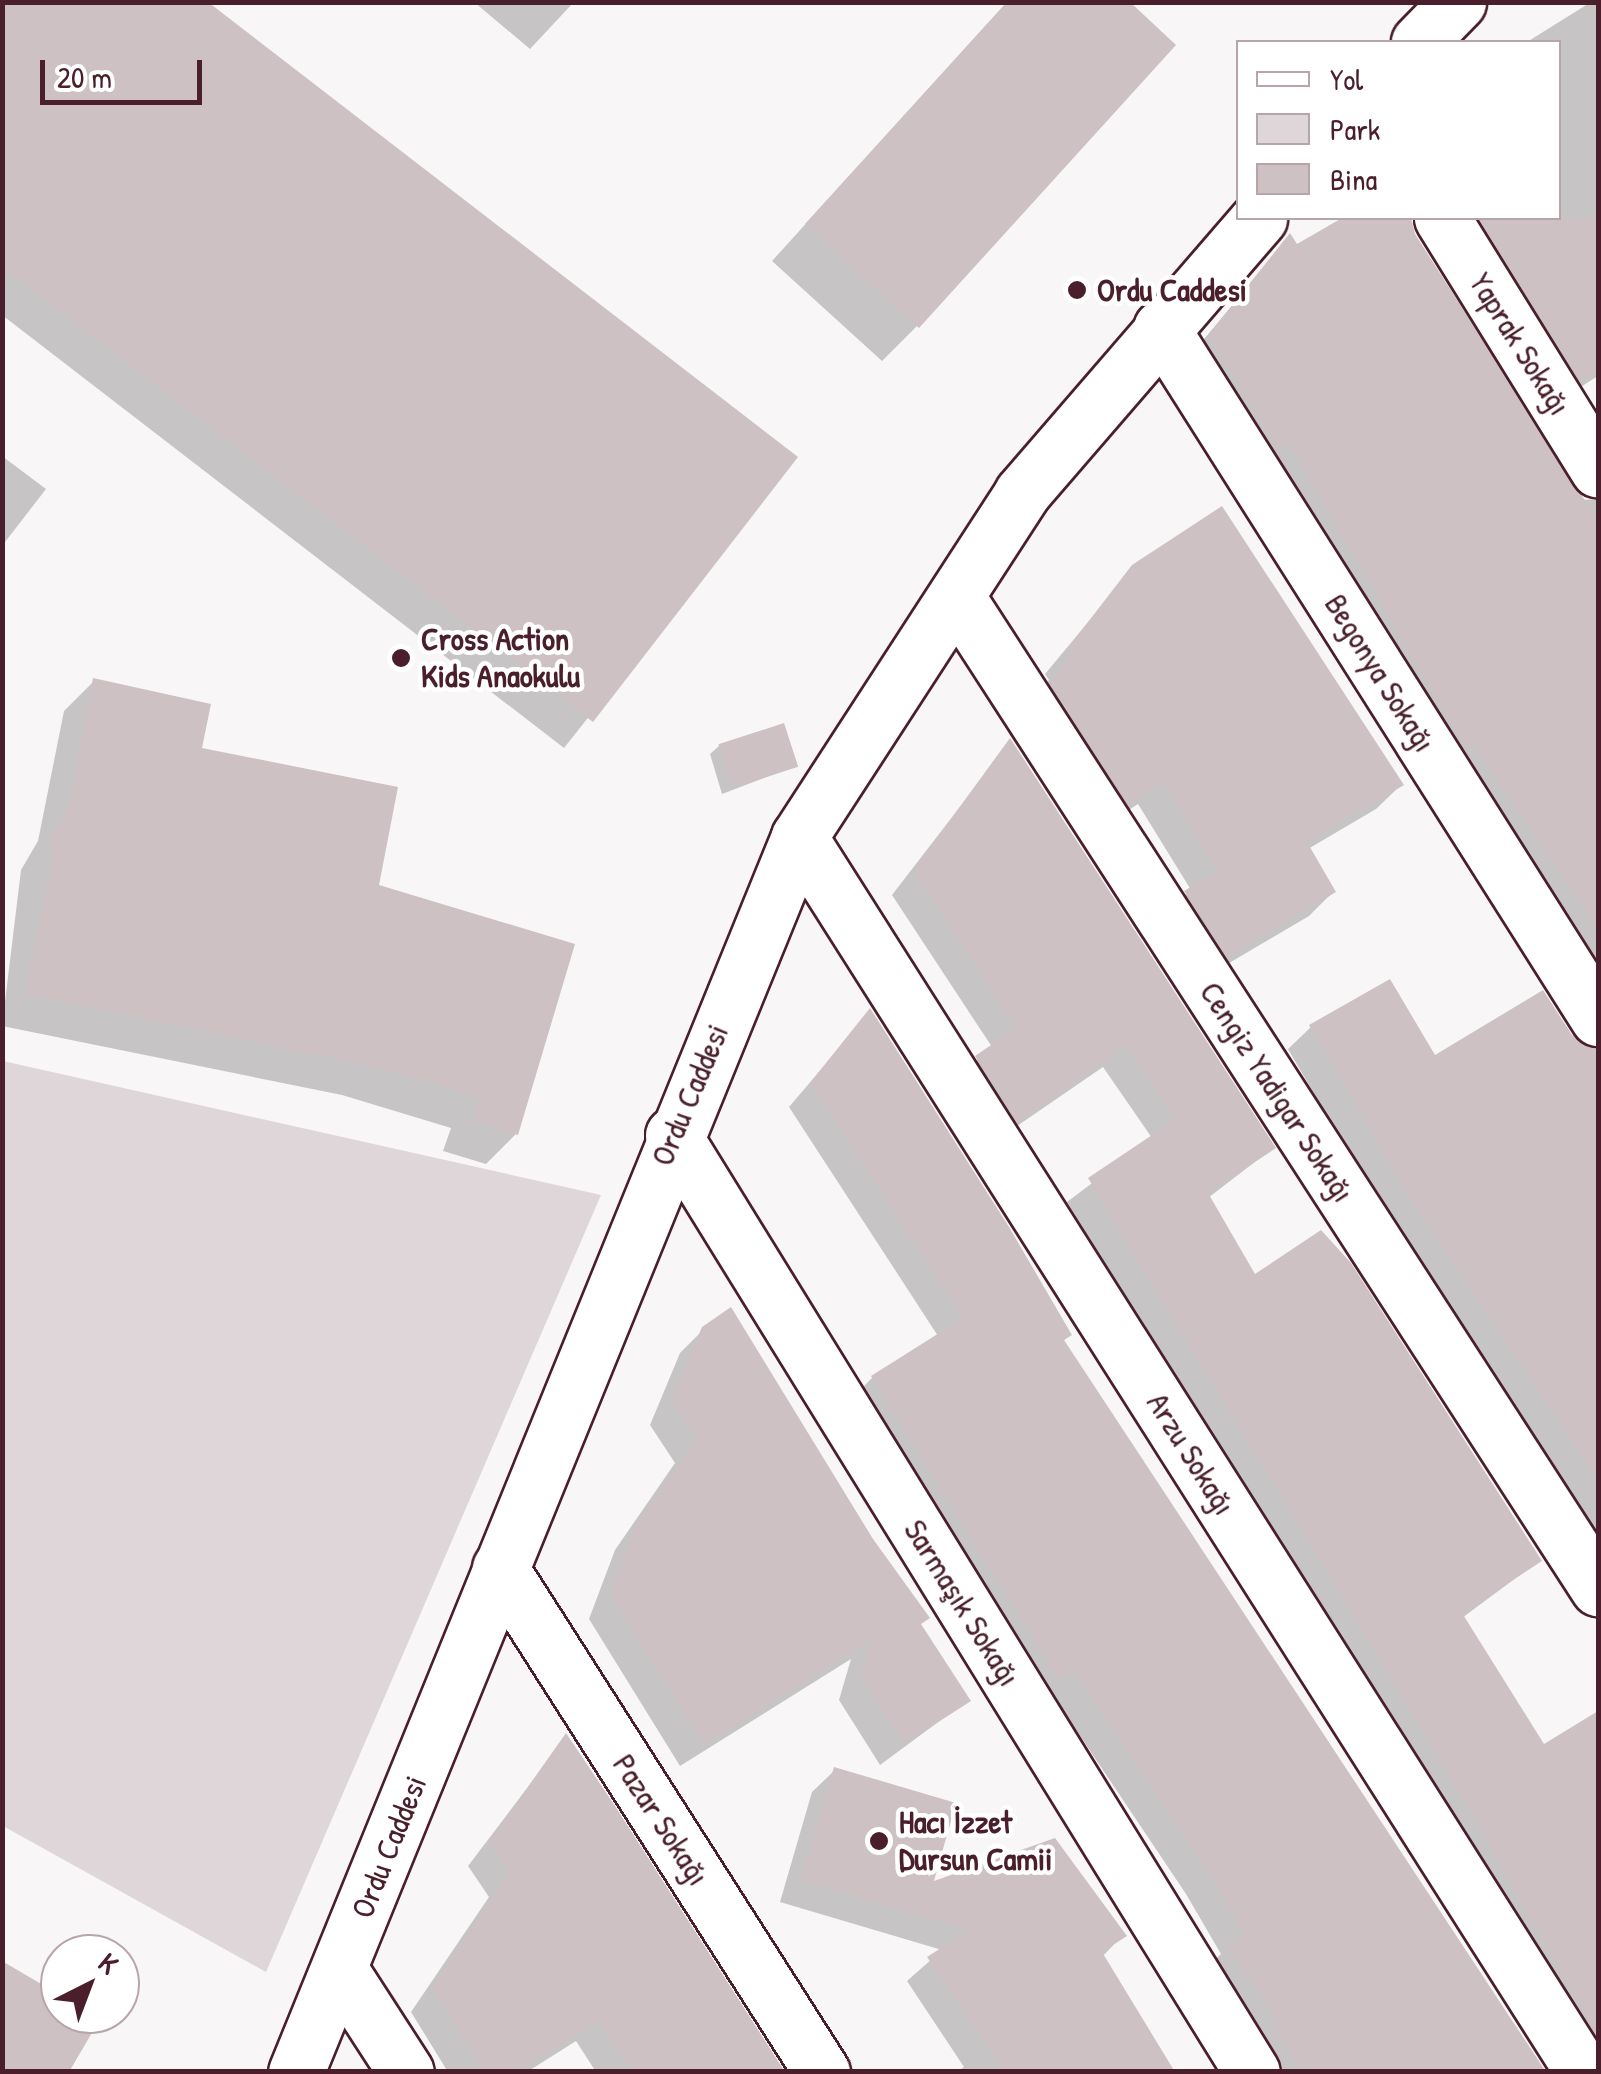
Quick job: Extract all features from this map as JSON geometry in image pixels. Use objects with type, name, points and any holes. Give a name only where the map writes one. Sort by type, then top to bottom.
[{"type":"street","points":[[1421,40],[1458,2]]},
{"type":"street","name":"Ordu Caddesi","points":[[296,2072],[672,1135],[799,837],[1022,492],[1257,220]]},
{"type":"street","name":"Yaprak Sokağı","points":[[1443,220],[1598,470]]},
{"type":"street","name":"Begonya Sokağı","points":[[1161,328],[1598,1018]]},
{"type":"street","name":"Cengiz Yadigar Sokağı","points":[[956,596],[1598,1588]]},
{"type":"street","name":"Arzu Sokağı","points":[[799,837],[1583,2072]]},
{"type":"street","name":"Sarmaşık Sokağı","points":[[672,1135],[1252,2072]]},
{"type":"street","name":"Pazar Sokağı","points":[[500,1568],[822,2072]]},
{"type":"street","points":[[340,1970],[406,2072]]},
{"type":"green space","points":[[3,1061],[601,1195],[266,1972],[3,1826]]},
{"type":"building","points":[[2,2],[208,2],[798,457],[593,722],[2,267]]},
{"type":"building","points":[[1007,2],[1130,2],[1176,45],[919,328],[805,224]]},
{"type":"building","points":[[1598,218],[1598,370],[1580,382],[1479,220]]},
{"type":"building","points":[[1339,220],[1412,220],[1415,234],[1598,521],[1598,930],[1473,744],[1466,749],[1289,443],[1278,450],[1209,334],[1290,233],[1297,244]]},
{"type":"building","points":[[1222,506],[1404,785],[1307,842],[1336,892],[1227,957],[1184,891],[1218,871],[1163,782],[1128,805],[1050,684],[1072,654],[1068,648],[1132,565]]},
{"type":"building","points":[[93,678],[211,704],[202,748],[398,787],[379,885],[575,944],[518,1135],[472,1121],[479,1097],[374,1066],[24,994],[52,863],[50,838],[68,808]]},
{"type":"building","points":[[784,723],[798,767],[733,788],[718,744]]},
{"type":"building","points":[[1010,738],[1276,1148],[1208,1193],[1255,1274],[1321,1230],[1351,1263],[1542,1561],[1462,1613],[1544,1744],[1598,1711],[1598,2038],[1462,1796],[1088,1178],[1176,1119],[1126,1046],[1017,1122],[975,1056],[1016,1028],[913,871]]},
{"type":"building","points":[[1390,979],[1435,1055],[1543,990],[1572,1035],[1598,1049],[1598,1479],[1411,1199],[1309,1025]]},
{"type":"building","points":[[870,1008],[1009,1227],[1072,1335],[1064,1340],[1546,2072],[1303,2072],[1270,2022],[1276,2018],[1226,1945],[1244,1933],[1208,1871],[1073,1671],[1060,1680],[871,1376],[963,1318],[810,1083]]},
{"type":"building","points":[[731,1307],[873,1539],[930,1618],[921,1624],[971,1701],[904,1744],[861,1676],[871,1640],[704,1745],[610,1595],[637,1524],[697,1439],[671,1400],[702,1327]]},
{"type":"building","points":[[566,1733],[785,2072],[632,2072],[599,2021],[517,2072],[484,2072],[432,1988],[509,1873],[489,1842]]},
{"type":"building","points":[[834,1767],[956,1803],[934,1881],[1055,1838],[1127,1936],[1102,1952],[1175,2072],[1004,2072],[927,1957],[969,1930],[801,1880]]},
{"type":"building","points":[[2,1961],[40,1983],[40,2034],[91,2034],[69,2072],[2,2072]]},
{"type":"place","name":"Ordu Caddesi","points":[[1077,290]]},
{"type":"place","name":"Cross Action Kids Anaokulu","points":[[401,658]]},
{"type":"place","name":"Hacı İzzet Dursun Camii","points":[[879,1841]]}]
